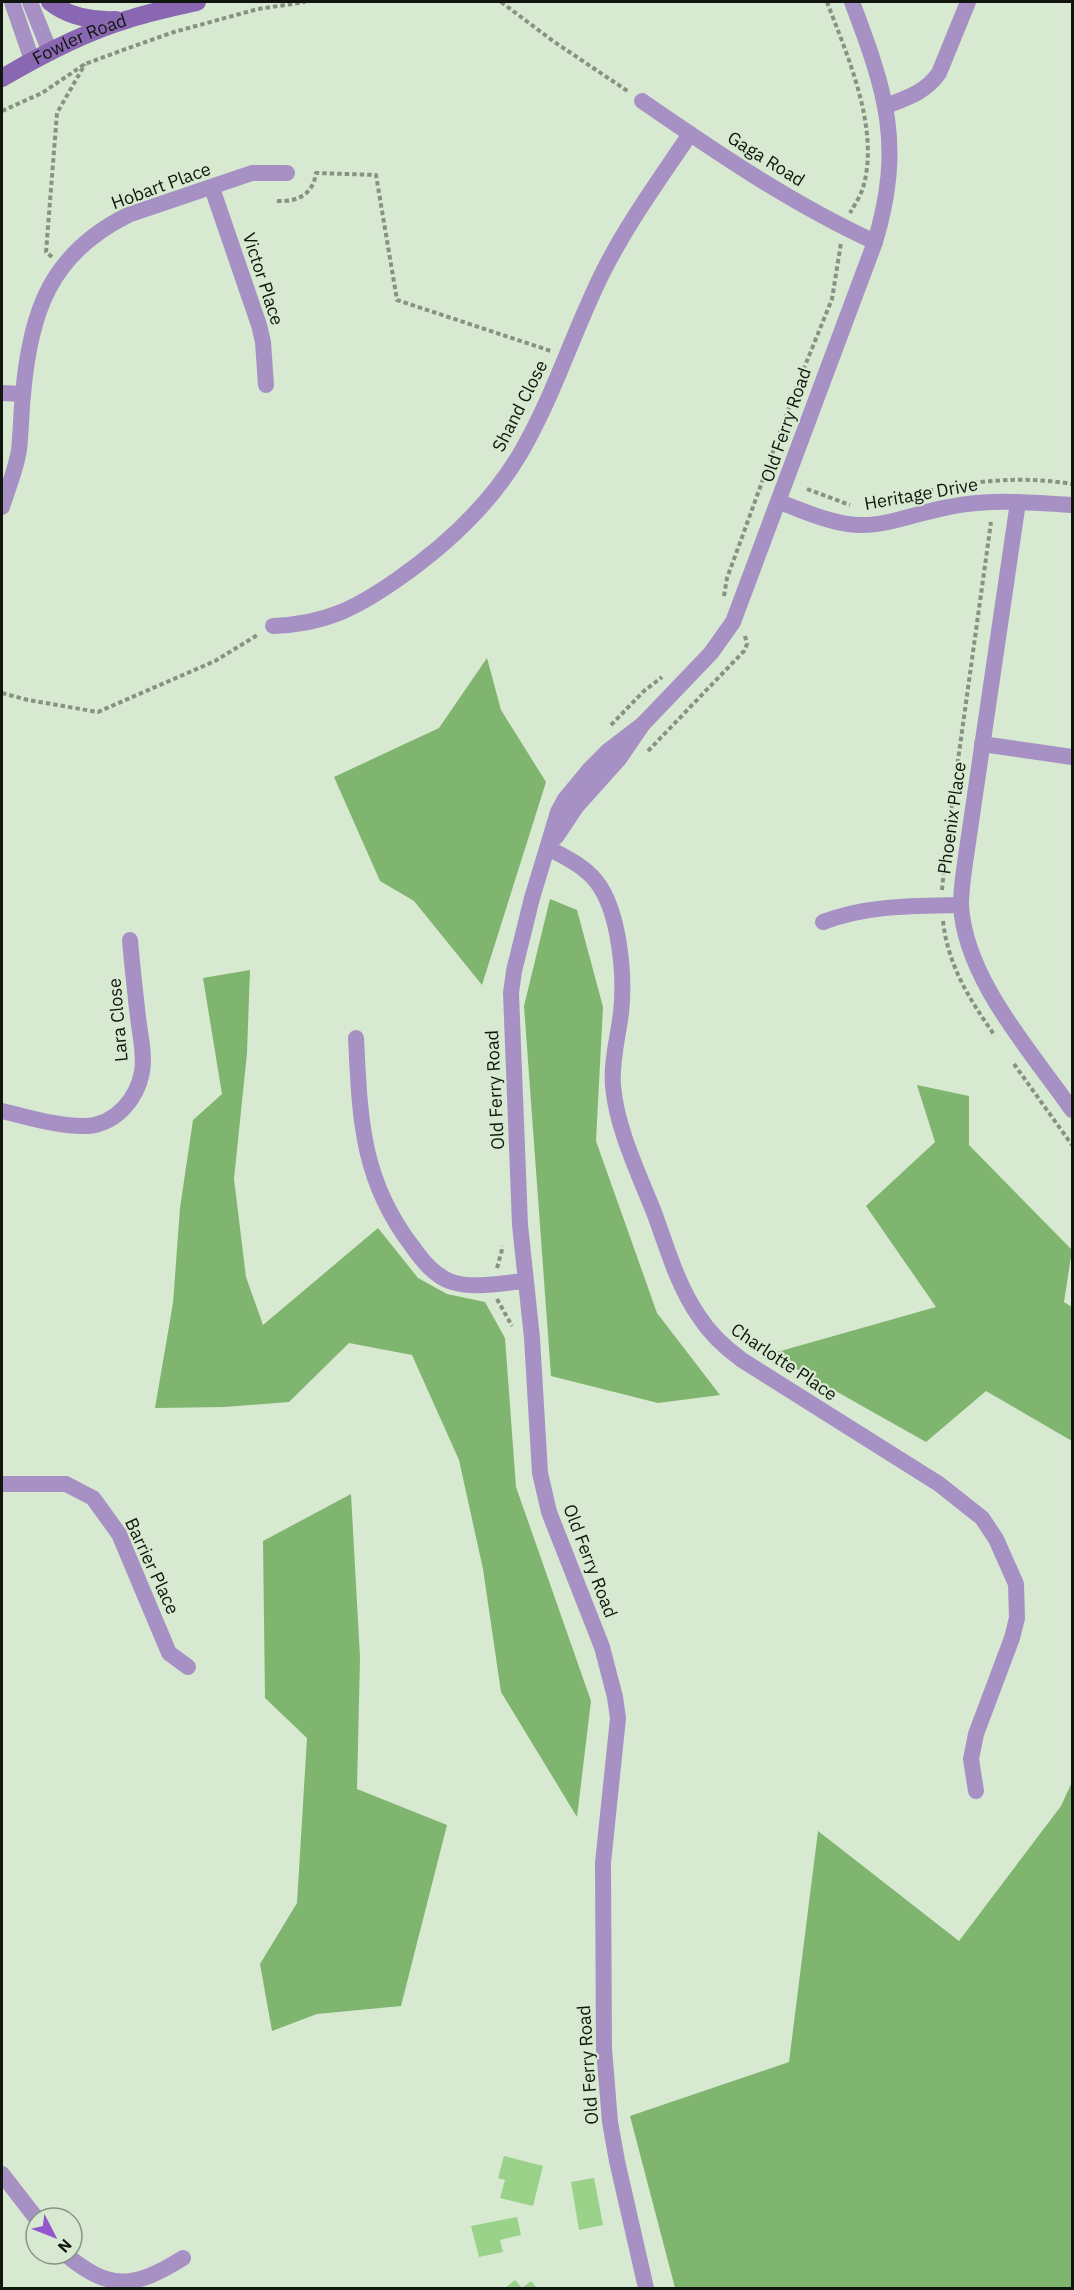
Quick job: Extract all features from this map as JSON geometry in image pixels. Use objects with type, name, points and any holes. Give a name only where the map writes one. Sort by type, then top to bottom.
[{"type":"street","points":[[12,2],[32,60]]},
{"type":"street","points":[[30,2],[50,52]]},
{"type":"street","points":[[50,2],[64,11],[85,18],[127,19]]},
{"type":"street","name":"Fowler Road","points":[[2,78],[32,60],[127,19],[197,2]]},
{"type":"street","name":"Old Ferry Road","points":[[646,2289],[610,2122],[604,2049],[603,1863],[618,1718],[602,1647],[544,1495],[520,1225],[511,993],[514,971],[532,898],[558,812],[575,785],[609,750],[643,724],[711,653],[733,622],[874,242],[888,188],[890,145],[886,106],[875,62],[852,2]]},
{"type":"street","points":[[886,106],[910,98],[932,82],[939,73],[968,2]]},
{"type":"street","name":"Gaga Road","points":[[642,101],[690,134],[819,214],[874,242]]},
{"type":"street","name":"Shand Close","points":[[273,626],[307,624],[348,611],[411,570],[454,536],[489,497],[519,456],[539,418],[604,270],[625,233],[690,134]]},
{"type":"street","name":"Hobart Place","points":[[2,507],[18,451],[23,394],[35,318],[42,299],[63,266],[87,242],[113,223],[146,208],[252,173],[287,173]]},
{"type":"street","name":"Victor Place","points":[[212,188],[259,325],[263,342],[266,385]]},
{"type":"street","points":[[2,393],[23,394]]},
{"type":"street","name":"Heritage Drive","points":[[779,502],[824,518],[859,525],[875,524],[951,506],[975,503],[1018,502],[1072,505]]},
{"type":"street","name":"Phoenix Place","points":[[1018,502],[965,863],[961,905],[970,950],[984,984],[1072,1110]]},
{"type":"street","points":[[982,744],[1072,757]]},
{"type":"street","name":"Charlotte Place","points":[[548,848],[574,862],[596,880],[603,891],[610,911],[616,930],[623,978],[614,1066],[615,1103],[628,1146],[665,1244],[696,1314],[723,1346],[742,1360],[939,1484],[963,1502],[982,1518],[1008,1563],[1016,1584],[1017,1617],[1007,1656],[976,1734],[971,1759],[976,1791]]},
{"type":"street","points":[[823,922],[861,910],[961,905]]},
{"type":"street","name":"Lara Close","points":[[2,1111],[36,1119],[88,1126],[112,1118],[128,1105],[137,1088],[143,1062],[130,940]]},
{"type":"street","points":[[356,1038],[360,1119],[365,1145],[392,1219],[428,1266],[453,1282],[486,1284],[525,1281]]},
{"type":"street","name":"Barrier Place","points":[[2,1484],[66,1484],[93,1498],[119,1534],[169,1653],[188,1667]]},
{"type":"street","points":[[2,2174],[27,2206]]},
{"type":"street","points":[[75,2266],[86,2277],[108,2288],[131,2286],[142,2282],[183,2258]]},
{"type":"path","points":[[2,111],[42,93],[86,64],[174,32],[258,9],[306,2]]},
{"type":"path","points":[[501,2],[553,41],[642,101]]},
{"type":"path","points":[[63,266],[46,252],[57,113],[86,64]]},
{"type":"path","points":[[277,201],[292,201],[304,196],[311,189],[316,173],[376,175],[397,300],[566,356]]},
{"type":"path","points":[[2,693],[28,700],[98,711],[215,661],[273,626]]},
{"type":"green space","points":[[487,658],[501,710],[546,782],[482,985],[414,901],[380,881],[334,777],[439,728]]},
{"type":"green space","points":[[550,899],[577,910],[603,1007],[596,1141],[657,1313],[720,1395],[658,1403],[551,1376],[524,1006]]},
{"type":"green space","points":[[250,970],[247,1053],[234,1179],[246,1277],[263,1325],[378,1228],[418,1278],[447,1294],[485,1302],[505,1338],[516,1487],[591,1701],[577,1817],[501,1692],[483,1569],[459,1460],[412,1355],[349,1343],[289,1402],[224,1407],[155,1408],[173,1303],[180,1208],[193,1120],[222,1094],[203,978]]},
{"type":"green space","points":[[917,1085],[969,1096],[969,1145],[1072,1250],[1064,1302],[1072,1307],[1072,1441],[986,1391],[926,1442],[770,1354],[936,1307],[866,1206],[935,1142]]},
{"type":"green space","points":[[351,1494],[360,1657],[357,1789],[447,1825],[401,2006],[317,2014],[272,2031],[260,1964],[297,1903],[307,1738],[265,1698],[263,1541]]},
{"type":"green space","points":[[1072,1782],[1072,2288],[675,2288],[630,2116],[789,2062],[818,1831],[959,1941],[1061,1806]]},
{"type":"building","points":[[504,2156],[543,2166],[533,2206],[500,2198],[505,2180],[498,2178]]},
{"type":"building","points":[[594,2178],[603,2225],[579,2230],[571,2182]]},
{"type":"building","points":[[517,2217],[521,2235],[500,2240],[503,2252],[479,2257],[471,2226]]},
{"type":"building","points":[[515,2280],[522,2288],[505,2288]]},
{"type":"building","points":[[531,2281],[537,2288],[522,2288]]}]
